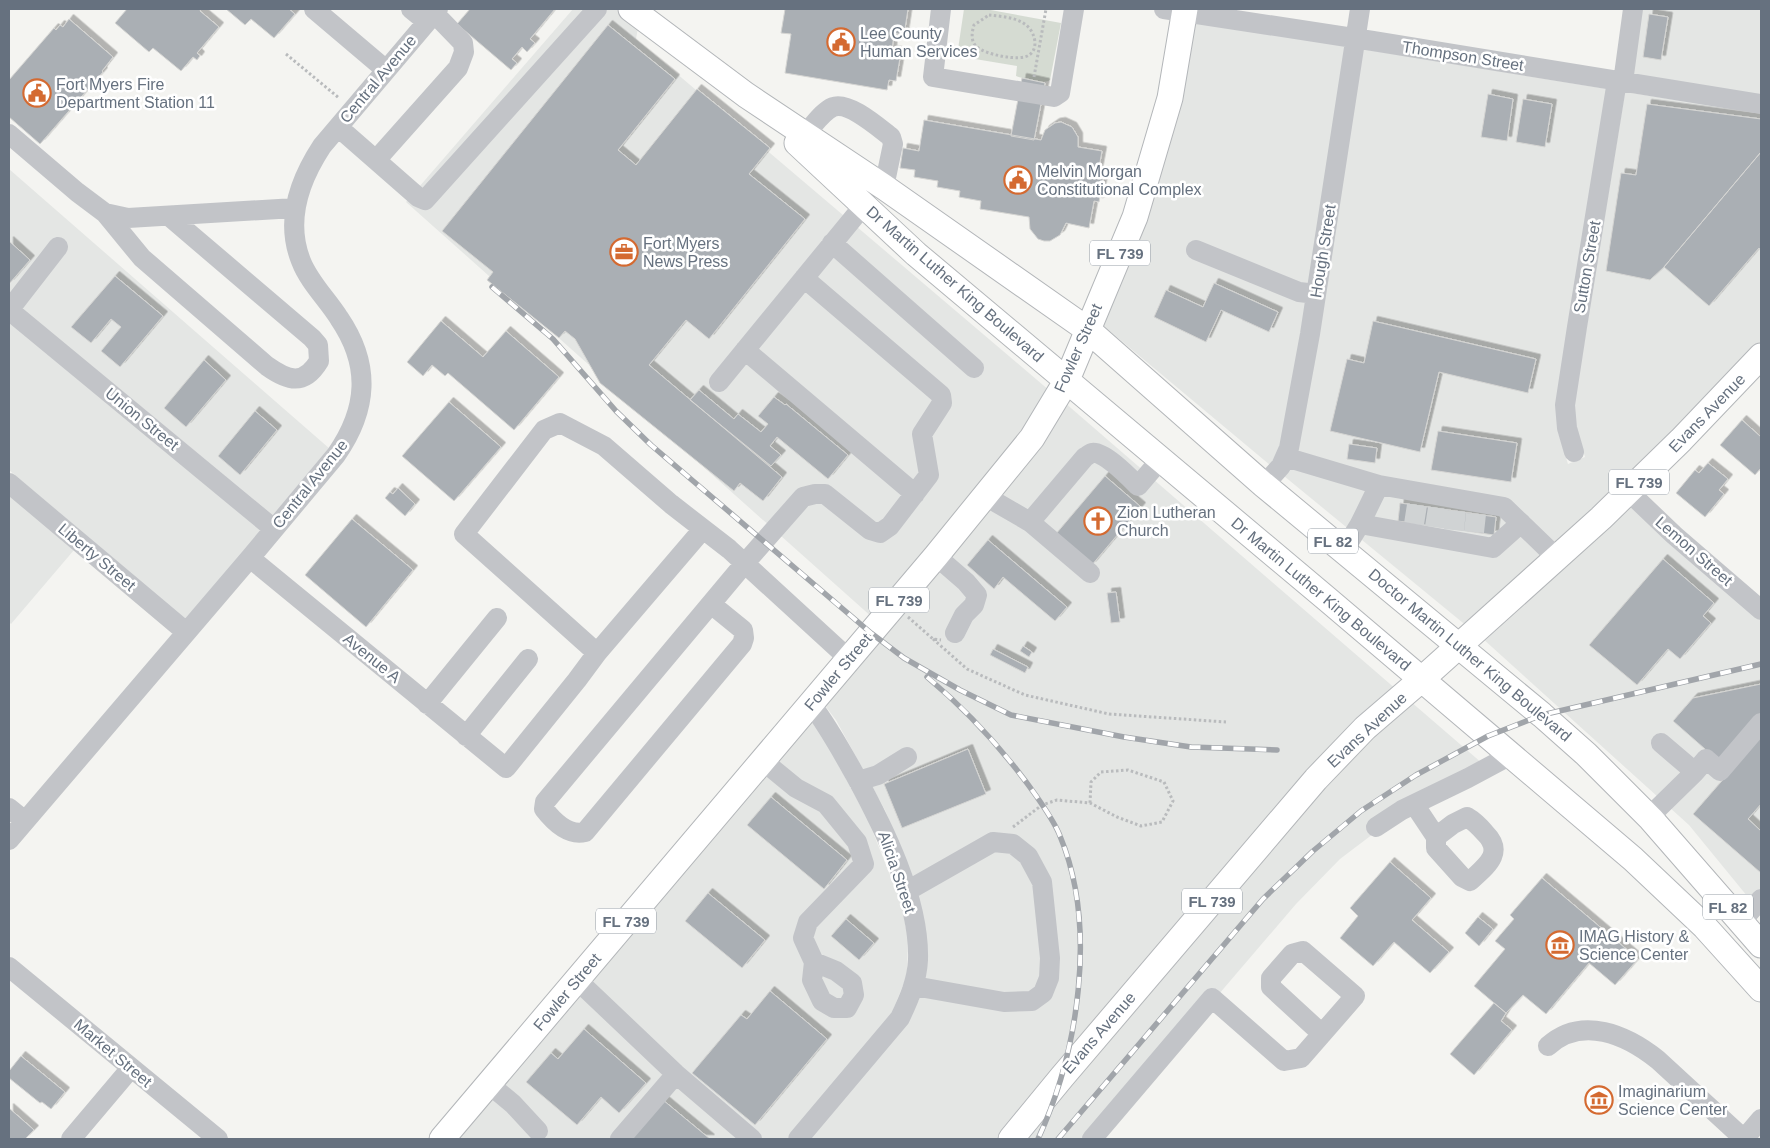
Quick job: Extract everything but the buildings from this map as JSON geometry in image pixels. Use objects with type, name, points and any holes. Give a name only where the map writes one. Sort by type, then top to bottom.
[{"type":"main road","name":"Fowler Street","points":[[442,1139],[896,604],[1032,438],[1067,380],[1135,217],[1170,98],[1178,10]]},
{"type":"main road","name":"Dr Martin Luther King Boulevard","points":[[637,12],[746,95],[884,187],[1088,330]]},
{"type":"main road","name":"Dr Martin Luther King Boulevard","points":[[746,95],[916,254],[1422,679]]},
{"type":"main road","points":[[864,205],[873,198],[888,201],[912,215],[999,279],[1027,286]]},
{"type":"main road","name":"Doctor Martin Luther King Boulevard","points":[[1088,330],[1264,485],[1542,714],[1586,754],[1649,816],[1761,945]]},
{"type":"main road","name":"Evans Avenue","points":[[1011,1139],[1316,779],[1365,728],[1460,646],[1629,492],[1761,356]]},
{"type":"main road","name":"FL 82","points":[[1422,679],[1640,866],[1705,928],[1761,988]]},
{"type":"street","points":[[314,9],[386,70]]},
{"type":"street","points":[[376,159],[458,68],[464,52],[463,43],[433,15],[411,9]]},
{"type":"street","points":[[338,126],[418,197],[425,200],[597,9]]},
{"type":"street","points":[[941,9],[934,77],[1054,96],[1060,93],[1074,9]]},
{"type":"street","name":"Hough Street","points":[[1264,485],[1281,466],[1289,448],[1316,294],[1360,9]]},
{"type":"street","name":"Sutton Street","points":[[1574,452],[1567,428],[1565,405],[1633,9]]},
{"type":"street","name":"Thompson Street","points":[[1178,10],[1761,104]]},
{"type":"street","name":"Central Avenue","points":[[9,840],[250,558],[348,438],[356,420],[361,396],[361,375],[358,355],[351,337],[339,317],[312,282],[301,261],[296,240],[295,208],[303,180],[311,162],[338,126],[433,15]]},
{"type":"street","points":[[805,134],[831,108],[838,106],[854,110],[891,137],[893,144],[884,187]]},
{"type":"street","points":[[9,134],[77,192],[105,213],[142,258],[267,366],[289,378],[298,379],[308,375],[319,361],[318,345],[312,338],[170,216]]},
{"type":"street","points":[[719,382],[864,205]]},
{"type":"street","points":[[105,213],[128,218],[295,208]]},
{"type":"street","points":[[832,243],[974,368]]},
{"type":"street","points":[[9,310],[58,247]]},
{"type":"street","points":[[1196,250],[1299,292],[1316,294]]},
{"type":"street","points":[[711,604],[743,630],[744,638],[742,644],[585,832],[577,834],[568,832],[548,815],[544,809],[545,802],[745,563],[803,497],[825,494],[870,530],[880,533],[890,526],[930,475],[922,434],[942,403],[941,395],[804,278]]},
{"type":"street","name":"Union Street","points":[[9,310],[274,529]]},
{"type":"street","points":[[745,350],[915,494]]},
{"type":"street","points":[[703,529],[597,652],[464,534],[544,430],[560,423],[604,446],[671,504],[703,529],[745,563],[849,659]]},
{"type":"street","points":[[1030,522],[1085,457],[1093,452],[1099,453],[1108,459],[1138,486],[1161,459]]},
{"type":"street","points":[[1285,457],[1379,485],[1415,513],[1475,523],[1493,548],[1521,523]]},
{"type":"street","name":"Liberty Street","points":[[9,483],[186,632]]},
{"type":"street","points":[[1344,550],[1360,524],[1379,485]]},
{"type":"street","name":"Lemon Street","points":[[1629,492],[1674,535],[1761,610]]},
{"type":"street","points":[[985,496],[1030,522],[1090,573]]},
{"type":"street","points":[[1360,524],[1415,513],[1475,523],[1504,507],[1557,558]]},
{"type":"street","points":[[936,556],[966,582],[977,595],[974,605],[964,615],[955,633]]},
{"type":"street","name":"Avenue A","points":[[250,558],[506,768],[577,680],[597,652]]},
{"type":"street","points":[[427,704],[497,618]]},
{"type":"street","points":[[466,736],[528,659]]},
{"type":"street","name":"Alicia Street","points":[[798,1139],[900,1018],[914,986],[918,958],[916,937],[906,892],[877,815],[828,725],[811,704]]},
{"type":"street","points":[[1649,816],[1706,759],[1720,771],[1761,724]]},
{"type":"street","points":[[1661,743],[1695,772]]},
{"type":"street","points":[[1376,827],[1402,810],[1511,755]]},
{"type":"street","points":[[858,781],[878,775],[907,757]]},
{"type":"street","points":[[762,761],[796,788],[826,804],[857,842],[864,864]]},
{"type":"street","points":[[1414,804],[1436,838]]},
{"type":"street","points":[[9,808],[25,821]]},
{"type":"street","points":[[906,892],[993,842],[1013,844],[1028,856],[1042,882],[1050,958],[1049,978],[1043,994],[1032,1001],[1004,1002],[914,986]]},
{"type":"street","points":[[814,962],[803,938],[808,922],[864,864],[893,855]]},
{"type":"street","points":[[1741,922],[1761,899]]},
{"type":"street","name":"Market Street","points":[[9,967],[218,1139]]},
{"type":"street","points":[[577,980],[676,1074],[752,1139]]},
{"type":"street","points":[[1092,1139],[1212,998],[1284,1061],[1301,1058],[1322,1034]]},
{"type":"street","points":[[1548,1046],[1565,1034],[1576,1031],[1592,1030],[1607,1032],[1624,1038],[1644,1049],[1744,1139],[1761,1119]]},
{"type":"street","points":[[71,1139],[131,1068]]},
{"type":"street","points":[[620,1139],[676,1074]]},
{"type":"street","points":[[489,1084],[513,1104],[538,1131]]},
{"type":"path","points":[[1033,80],[1046,9]]},
{"type":"path","points":[[988,15],[1020,20],[1031,30],[1034,46],[1034,50],[1029,55],[1022,58],[995,54],[977,47],[972,40],[974,25],[988,15]]},
{"type":"path","points":[[1034,46],[1039,46]]},
{"type":"path","points":[[286,54],[353,109]]},
{"type":"path","points":[[896,604],[932,639],[967,669],[1025,695],[1109,714],[1226,722]]},
{"type":"path","points":[[932,639],[942,640],[955,633]]},
{"type":"path","points":[[993,842],[1042,805],[1057,800],[1090,802],[1118,817],[1141,826],[1162,822],[1173,801],[1164,782],[1128,770],[1101,772],[1091,782],[1090,802]]},
{"type":"shaded area","points":[[573,9],[616,9],[636,25],[638,28],[636,39],[1050,391],[1025,433],[873,618],[406,202]]},
{"type":"shaded area","points":[[964,9],[985,9],[1061,23],[1050,80],[1038,82],[1016,76],[1017,66],[957,56]]},
{"type":"shaded area","points":[[1632,9],[1761,9],[1761,95],[1628,73]]},
{"type":"shaded area","points":[[1195,23],[1346,46],[1301,333],[1281,446],[1270,465],[1100,323]]},
{"type":"shaded area","points":[[1363,49],[1607,89],[1558,432],[1568,464],[1585,457],[1576,426],[1574,404],[1625,92],[1761,113],[1761,343],[1675,434],[1468,627],[1284,476]]},
{"type":"shaded area","points":[[9,169],[330,449],[274,516],[9,298]]},
{"type":"shaded area","points":[[9,322],[262,531],[185,619],[9,470]]},
{"type":"shaded area","points":[[1064,402],[1397,690],[999,1139],[809,1139],[919,1000],[902,851],[885,810],[836,720],[823,703]]},
{"type":"shaded area","points":[[9,495],[74,550],[11,624],[9,622]]},
{"type":"shaded area","points":[[1634,498],[1761,608],[1761,913],[1689,825],[1482,638]]},
{"type":"shaded area","points":[[1410,701],[1490,770],[1373,834],[1340,859],[1296,904],[1095,1139],[1022,1139],[1323,785]]},
{"type":"shaded area","points":[[810,718],[820,731],[868,820],[898,895],[904,918],[908,939],[907,975],[892,1013],[876,1034],[787,1139],[454,1139]]},
{"type":"tunnel","points":[[1414,524],[1417,505]]},
{"type":"tunnel","points":[[1435,527],[1438,508]]},
{"type":"tunnel","points":[[1454,530],[1456,511]]},
{"type":"tunnel","points":[[1474,532],[1476,514]]},
{"type":"railway","points":[[492,287],[553,339],[616,411],[651,445],[871,633],[904,658],[960,690],[1011,715],[1124,737],[1191,747],[1277,750]]},
{"type":"railway","points":[[1058,1139],[1263,899],[1313,851],[1361,811],[1416,775],[1488,736],[1542,715],[1761,664]]},
{"type":"railway","points":[[927,677],[972,719],[1000,749],[1025,781],[1055,826],[1072,872],[1078,910],[1080,949],[1073,1029],[1064,1068],[1038,1139]]},
{"type":"place","name":"Lee County Human Services","points":[[841,42]]},
{"type":"place","name":"Fort Myers Fire Department Station 11","points":[[37,93]]},
{"type":"place","name":"Melvin Morgan Constitutional Complex","points":[[1018,180]]},
{"type":"place","name":"Fort Myers News Press","points":[[624,252]]},
{"type":"place","name":"Zion Lutheran Church","points":[[1098,521]]},
{"type":"place","name":"IMAG History & Science Center","points":[[1560,945]]},
{"type":"place","name":"Imaginarium Science Center","points":[[1599,1100]]}]
